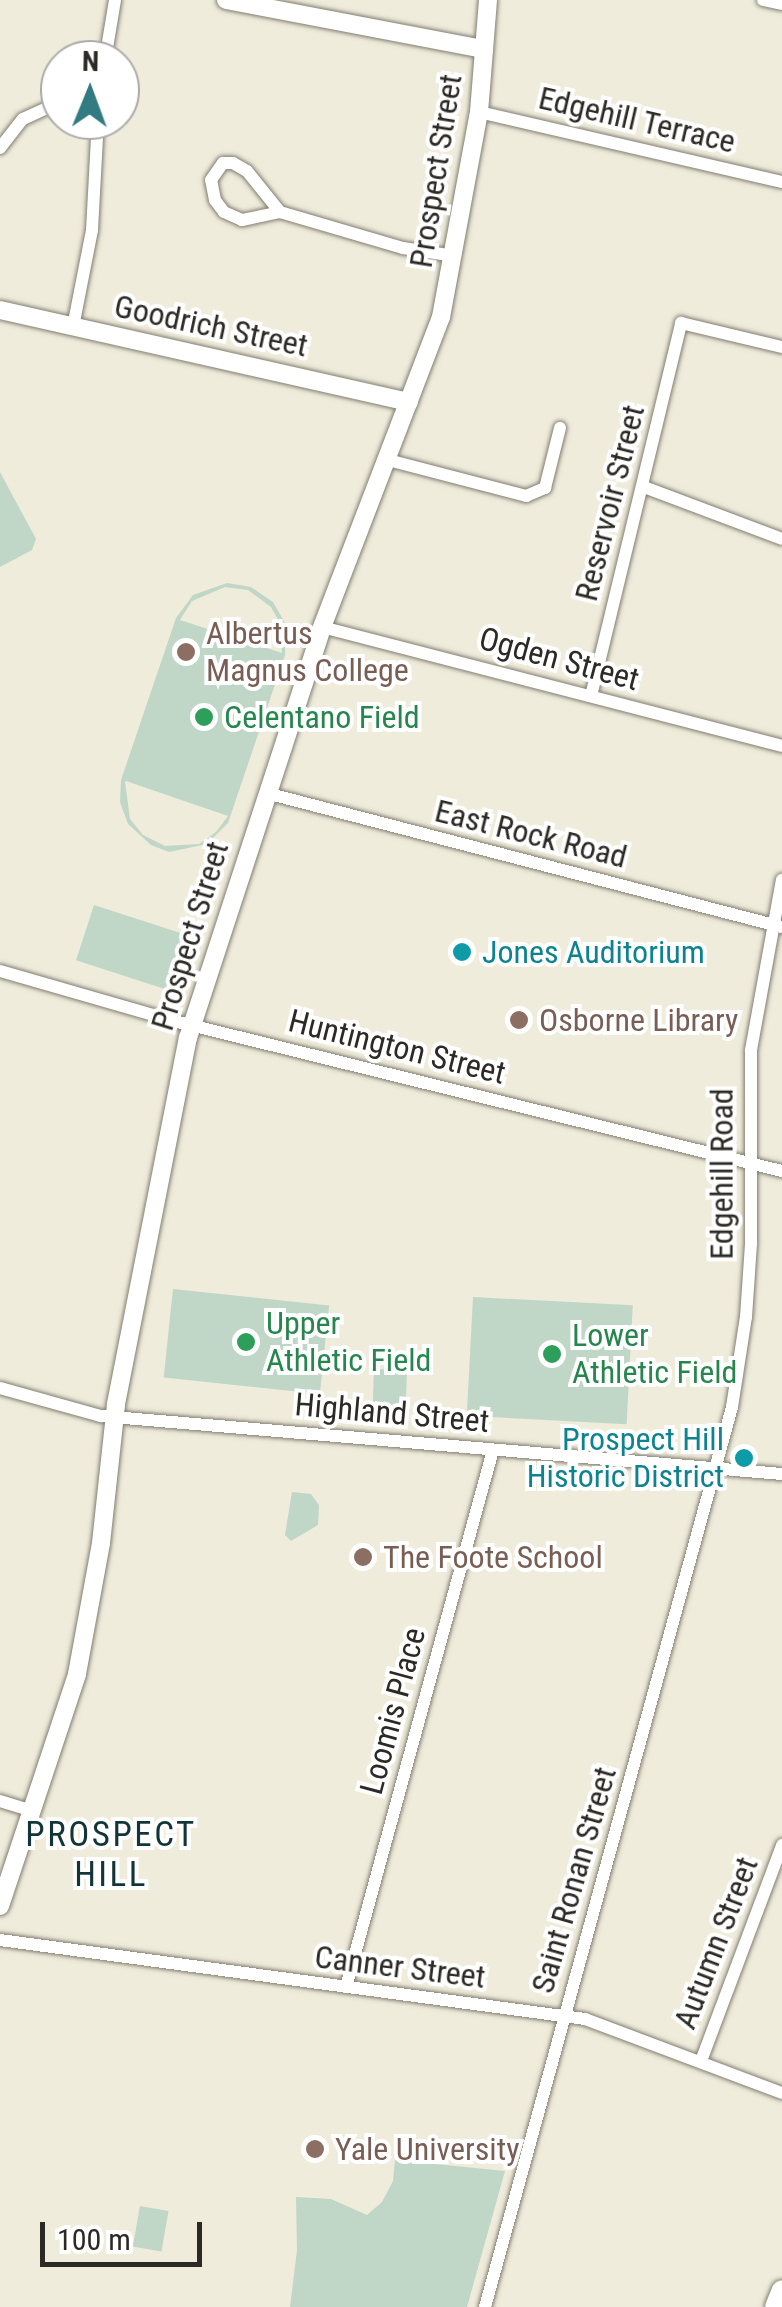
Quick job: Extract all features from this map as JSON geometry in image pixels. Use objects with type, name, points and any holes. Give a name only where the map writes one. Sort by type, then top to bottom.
[{"type":"main road","points":[[226,0],[484,49]]},
{"type":"main road","name":"Prospect Street","points":[[0,1906],[82,1650],[101,1543],[114,1417],[192,1026],[322,627],[441,317],[480,112],[488,0]]},
{"type":"main road","name":"Goodrich Street","points":[[0,310],[409,402]]},
{"type":"main road","points":[[775,2307],[782,2290]]},
{"type":"street","points":[[108,40],[115,0]]},
{"type":"street","points":[[763,0],[782,4]]},
{"type":"street","points":[[0,148],[23,118],[40,111]]},
{"type":"street","name":"Edgehill Terrace","points":[[480,112],[782,182]]},
{"type":"street","points":[[73,327],[92,230],[97,140]]},
{"type":"street","points":[[280,212],[242,167],[228,162],[214,170],[215,200],[230,217],[250,220],[280,212],[403,248],[454,256]]},
{"type":"street","name":"Reservoir Street","points":[[592,696],[681,323],[782,347]]},
{"type":"street","points":[[388,460],[526,496],[545,488],[560,428]]},
{"type":"street","points":[[644,487],[782,539]]},
{"type":"street","name":"Ogden Street","points":[[322,627],[782,746]]},
{"type":"street","name":"East Rock Road","points":[[266,793],[777,926]]},
{"type":"street","name":"Edgehill Road","points":[[717,1468],[746,1317],[751,1050],[777,926],[782,880]]},
{"type":"street","name":"Huntington Street","points":[[0,971],[192,1026],[782,1171]]},
{"type":"street","name":"Highland Street","points":[[0,1388],[114,1417],[782,1474]]},
{"type":"street","name":"Loomis Place","points":[[346,1987],[494,1450]]},
{"type":"street","name":"Saint Ronan Street","points":[[485,2307],[717,1468]]},
{"type":"street","points":[[0,1801],[33,1810]]},
{"type":"street","name":"Autumn Street","points":[[701,2061],[782,1845]]},
{"type":"street","name":"Canner Street","points":[[0,1940],[565,2016],[701,2061],[782,2093]]},
{"type":"green space","points":[[0,472],[36,539],[32,550],[0,567]]},
{"type":"green space","name":"Celentano Field","points":[[227,583],[251,587],[273,602],[285,623],[285,655],[228,823],[207,844],[169,852],[151,845],[128,824],[120,802],[121,780],[176,618],[193,595]],"holes":[[[225,587],[248,590],[271,607],[280,623],[282,653],[180,620],[192,601]],[[126,781],[228,816],[216,832],[199,844],[165,846],[143,835],[130,819]]]},
{"type":"green space","points":[[94,905],[188,936],[170,991],[76,960]]},
{"type":"green space","name":"Upper Athletic Field","points":[[173,1289],[329,1305],[320,1394],[164,1378]]},
{"type":"green space","name":"Lower Athletic Field","points":[[473,1297],[633,1305],[627,1424],[467,1416]]},
{"type":"green space","points":[[374,1369],[407,1370],[406,1405],[373,1404]]},
{"type":"green space","points":[[292,1492],[311,1494],[319,1505],[318,1525],[291,1541],[285,1535]]},
{"type":"green space","points":[[395,2160],[505,2171],[467,2307],[290,2307],[297,2250],[296,2197],[331,2199],[367,2215],[382,2202],[393,2181]]},
{"type":"green space","points":[[140,2206],[169,2211],[161,2251],[133,2246]]},
{"type":"place","name":"Albertus Magnus College","points":[[186,652]]},
{"type":"place","name":"Celentano Field","points":[[204,717]]},
{"type":"place","name":"Jones Auditorium","points":[[462,952]]},
{"type":"place","name":"Osborne Library","points":[[519,1020]]},
{"type":"place","name":"Upper Athletic Field","points":[[246,1342]]},
{"type":"place","name":"Lower Athletic Field","points":[[552,1354]]},
{"type":"place","name":"Prospect Hill Historic District","points":[[744,1458]]},
{"type":"place","name":"The Foote School","points":[[363,1557]]},
{"type":"place","name":"Yale University","points":[[315,2149]]},
{"type":"district","name":"PROSPECT HILL","points":[[111,1855]]}]
